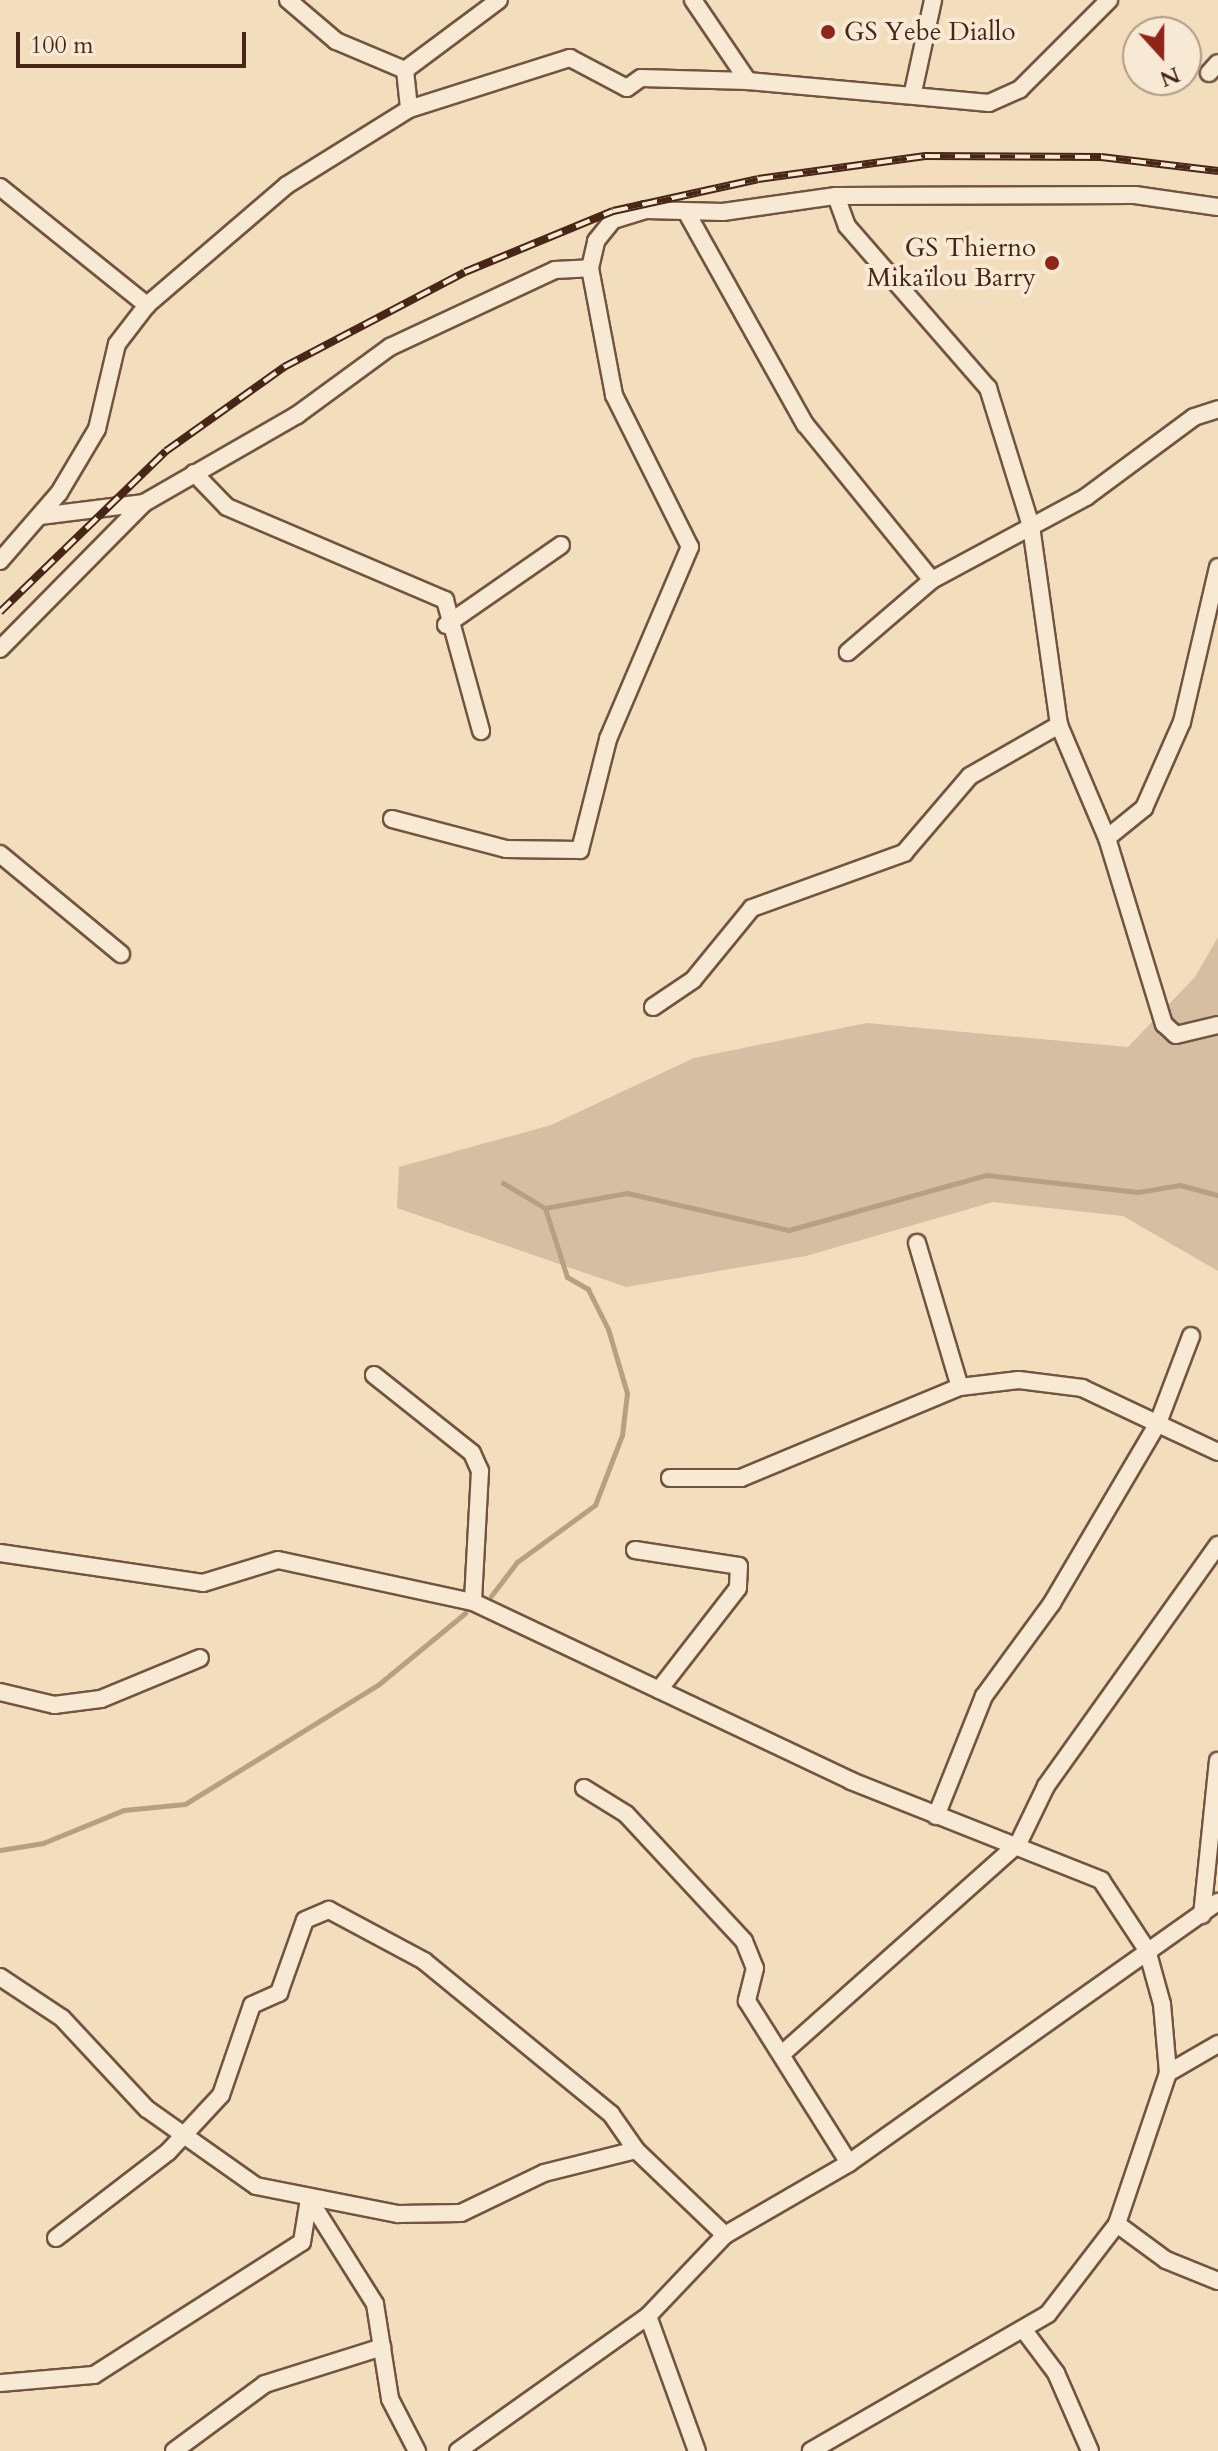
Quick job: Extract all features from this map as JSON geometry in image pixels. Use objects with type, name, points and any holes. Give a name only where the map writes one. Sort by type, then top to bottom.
[{"type":"street","points":[[288,0],[336,41],[405,70]]},
{"type":"street","points":[[405,70],[499,0]]},
{"type":"street","points":[[693,0],[748,81]]},
{"type":"street","points":[[913,92],[933,0]]},
{"type":"street","points":[[0,561],[40,516],[97,429],[117,344],[147,305],[287,185],[409,109],[570,58],[614,86],[641,78],[748,81],[913,92],[989,103],[1020,89],[1109,0]]},
{"type":"street","points":[[405,70],[409,109]]},
{"type":"street","points":[[0,187],[147,305]]},
{"type":"street","points":[[392,819],[506,849],[580,850],[608,739],[690,547],[614,395],[590,268],[596,241],[613,220],[646,210],[688,215],[836,196],[1135,195],[1218,207]]},
{"type":"street","points":[[836,196],[847,226],[988,388],[1031,526],[1059,725],[1107,838],[1164,1024],[1176,1035],[1218,1025]]},
{"type":"street","points":[[0,208],[17,202]]},
{"type":"street","points":[[688,215],[805,424],[932,580]]},
{"type":"street","points":[[0,649],[144,503],[297,415],[390,347],[555,270],[590,268]]},
{"type":"street","points":[[848,652],[932,580],[1086,497],[1194,417],[1218,409]]},
{"type":"street","points":[[194,473],[227,507],[445,600],[446,625],[481,731]]},
{"type":"street","points":[[40,516],[144,503]]},
{"type":"street","points":[[446,625],[561,545]]},
{"type":"street","points":[[1107,838],[1144,808],[1182,722],[1218,567]]},
{"type":"street","points":[[653,1007],[693,980],[752,908],[904,853],[970,776],[1059,725]]},
{"type":"street","points":[[0,854],[121,954]]},
{"type":"street","points":[[917,1243],[960,1387]]},
{"type":"street","points":[[936,1816],[984,1696],[1052,1603],[1158,1423],[1191,1336]]},
{"type":"street","points":[[374,1375],[472,1453],[480,1471],[473,1602]]},
{"type":"street","points":[[670,1478],[741,1478],[769,1469],[960,1387],[1019,1380],[1082,1388],[1218,1452]]},
{"type":"street","points":[[782,2054],[1018,1844],[1046,1786],[1218,1545]]},
{"type":"street","points":[[635,1550],[739,1566],[738,1588],[659,1690]]},
{"type":"street","points":[[0,1553],[203,1583],[278,1560],[473,1602],[936,1816],[1018,1844],[1101,1880],[1147,1950],[1162,2004],[1168,2073],[1117,2224],[1048,2314],[811,2451]]},
{"type":"street","points":[[0,1692],[54,1705],[101,1699],[200,1658]]},
{"type":"street","points":[[1202,1915],[1218,1761]]},
{"type":"street","points":[[584,1788],[626,1814],[744,1941],[755,1968],[747,2001],[849,2163]]},
{"type":"street","points":[[458,2451],[648,2316],[725,2235],[849,2163],[1218,1902]]},
{"type":"street","points":[[56,2238],[168,2152],[180,2135],[221,2095],[252,2005],[279,1993],[305,1920],[329,1910],[424,1961],[611,2114],[636,2150],[725,2235]]},
{"type":"street","points":[[0,1977],[62,2018],[112,2078],[180,2135],[256,2186],[309,2199],[398,2214],[461,2213],[544,2173],[636,2150]]},
{"type":"street","points":[[1168,2073],[1218,2044]]},
{"type":"street","points":[[309,2199],[375,2304],[390,2399],[417,2451]]},
{"type":"street","points":[[0,2383],[94,2375],[302,2242],[309,2199]]},
{"type":"street","points":[[1117,2224],[1166,2260],[1218,2281]]},
{"type":"street","points":[[648,2316],[697,2451]]},
{"type":"street","points":[[1023,2329],[1056,2373],[1090,2451]]},
{"type":"street","points":[[174,2451],[265,2384],[382,2347]]},
{"type":"shaded area","points":[[1218,937],[1218,1271],[1123,1216],[993,1202],[806,1256],[626,1287],[397,1208],[399,1167],[551,1125],[694,1058],[867,1023],[1128,1047],[1195,977]]},
{"type":"waterway","points":[[503,1183],[545,1208],[627,1193],[789,1230],[986,1175],[1138,1192],[1180,1185],[1218,1195]]},
{"type":"waterway","points":[[491,1596],[517,1562],[595,1505],[622,1435],[627,1393],[608,1329],[588,1289],[567,1277],[545,1208]]},
{"type":"waterway","points":[[0,1850],[43,1843],[124,1810],[185,1804],[379,1684],[465,1613]]},
{"type":"railway","points":[[0,612],[166,451],[284,367],[465,272],[613,211],[758,179],[925,156],[1101,157],[1218,171]]},
{"type":"place","name":"GS Yebe Diallo","points":[[828,32]]},
{"type":"place","name":"GS Thierno Mikaïlou Barry","points":[[1052,263]]}]
